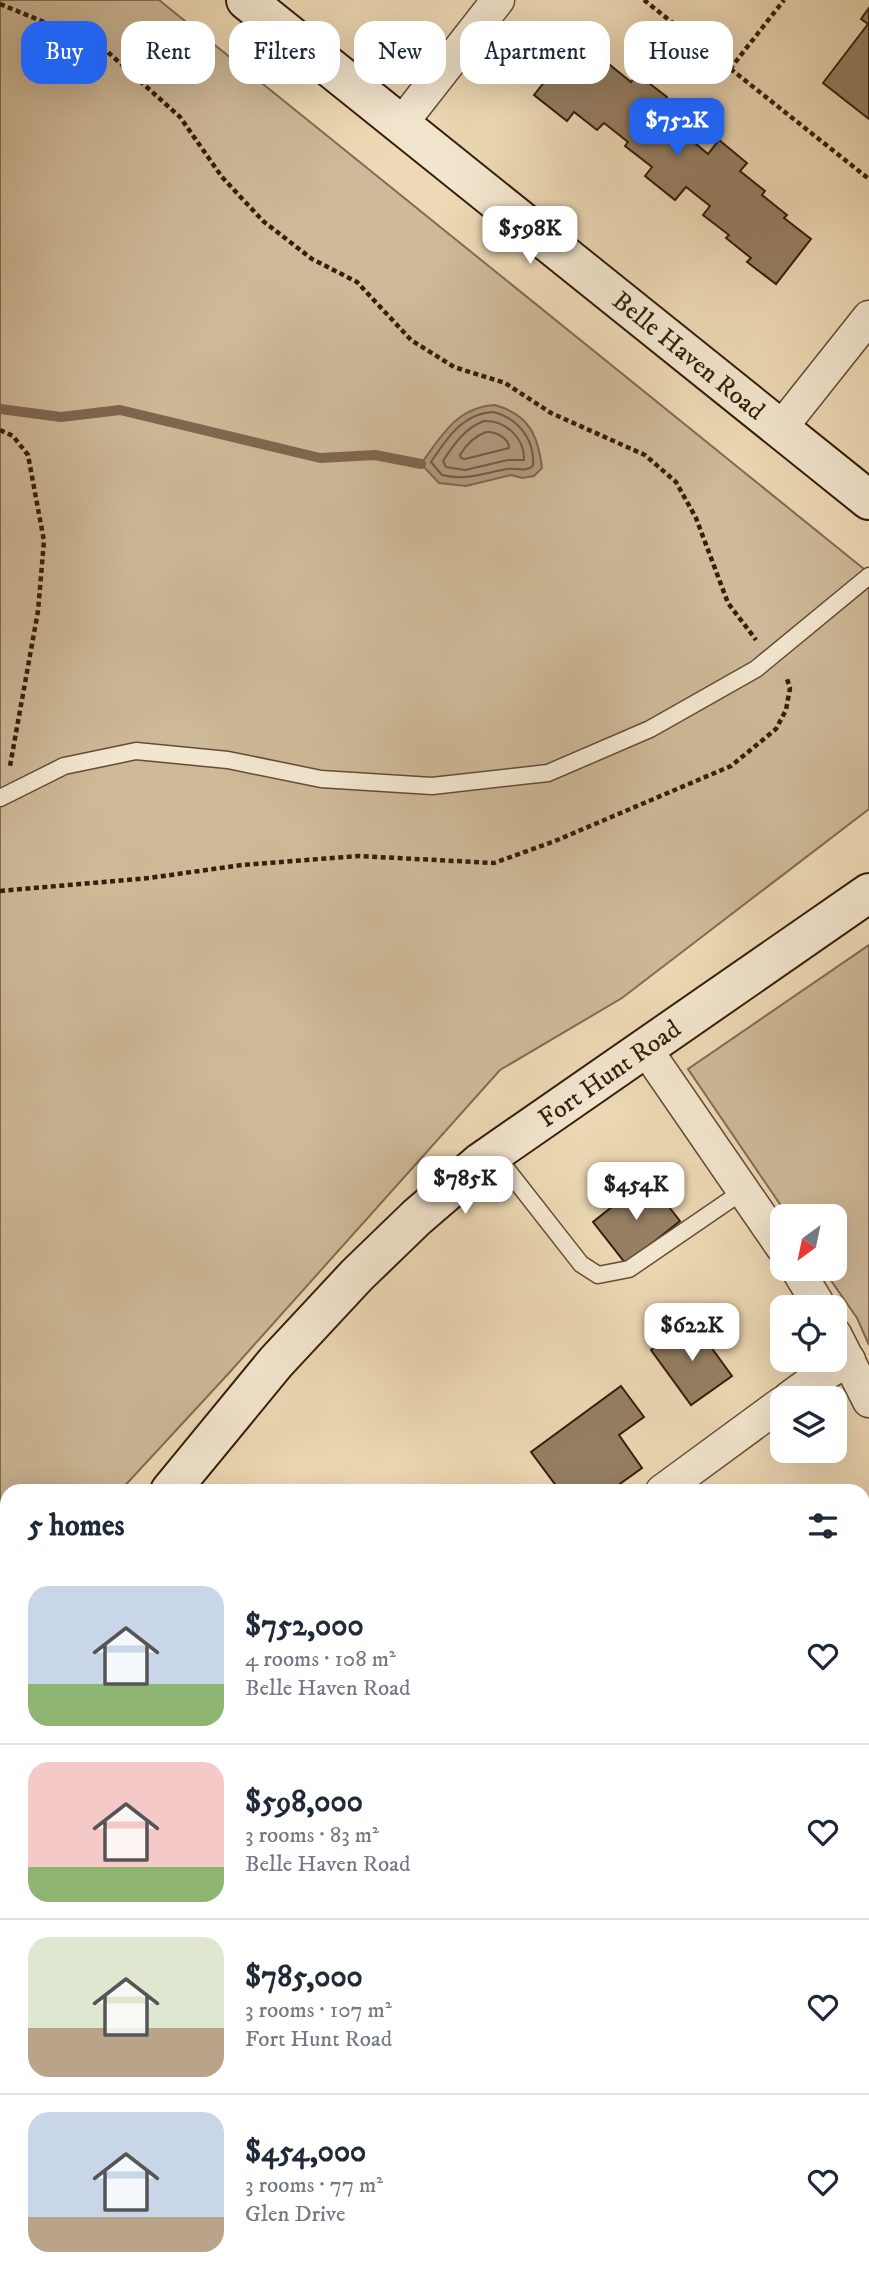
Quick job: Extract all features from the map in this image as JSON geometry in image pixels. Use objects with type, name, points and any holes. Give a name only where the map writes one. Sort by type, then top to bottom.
[{"type":"main road","name":"Belle Haven Road","points":[[246,0],[869,500]]},
{"type":"main road","name":"Fort Hunt Road","points":[[176,1484],[276,1362],[357,1275],[418,1217],[494,1153],[869,893]]},
{"type":"street","points":[[401,124],[498,0]]},
{"type":"street","points":[[780,429],[869,317]]},
{"type":"street","points":[[645,1048],[770,1230]]},
{"type":"street","points":[[847,1357],[869,1401]]},
{"type":"street","points":[[805,1386],[819,1372]]},
{"type":"street","points":[[672,1484],[770,1412]]},
{"type":"lane","points":[[3,797],[64,766],[136,751],[228,760],[321,779],[432,786],[548,773],[650,729],[756,669],[869,576]]},
{"type":"lane","points":[[494,1153],[581,1264],[598,1275],[629,1269],[743,1191]]},
{"type":"path","points":[[645,0],[671,21]]},
{"type":"path","points":[[733,65],[784,0]]},
{"type":"path","points":[[0,4],[100,45],[180,117],[222,177],[263,221],[312,259],[358,282],[411,340],[454,367],[505,383],[551,413],[645,456],[676,482],[696,518],[727,603],[785,670],[790,688],[786,709],[776,729],[731,765],[568,835],[494,863],[358,856],[242,865],[149,878],[0,891]]},
{"type":"path","points":[[733,71],[869,179]]},
{"type":"path","points":[[0,430],[13,436],[28,455],[44,541],[38,611],[3,797]]},
{"type":"shaded area","points":[[0,0],[159,0],[185,21],[121,21],[121,84],[215,84],[215,45],[229,56],[229,84],[263,84],[869,573],[869,809],[622,998],[500,1070],[126,1484],[0,1484]]},
{"type":"shaded area","points":[[869,945],[869,1345],[847,1304],[847,1295],[841,1295],[831,1281],[847,1281],[847,1204],[780,1204],[688,1069]]},
{"type":"water","points":[[495,405],[516,414],[530,428],[538,446],[542,468],[534,476],[522,478],[511,475],[466,486],[439,483],[421,464],[436,443],[460,417],[470,411]]},
{"type":"building","points":[[869,8],[869,119],[823,83],[868,24],[861,19]]},
{"type":"building","points":[[610,65],[624,76],[624,84],[650,84],[667,97],[663,103],[689,123],[682,132],[708,154],[719,140],[747,163],[740,171],[765,191],[762,195],[787,215],[784,218],[811,239],[776,284],[747,262],[751,258],[726,238],[729,235],[703,215],[710,206],[686,187],[675,200],[645,176],[652,167],[625,146],[628,142],[604,123],[597,130],[574,112],[567,121],[534,95],[543,84],[610,84]]},
{"type":"building","points":[[647,1179],[680,1221],[626,1264],[593,1222]]},
{"type":"building","points":[[692,1321],[732,1376],[691,1405],[651,1350]]},
{"type":"building","points":[[621,1386],[644,1417],[619,1435],[642,1468],[620,1484],[555,1484],[531,1452]]},
{"type":"waterway","points":[[0,409],[61,417],[120,410],[320,458],[375,455],[421,464]]}]
